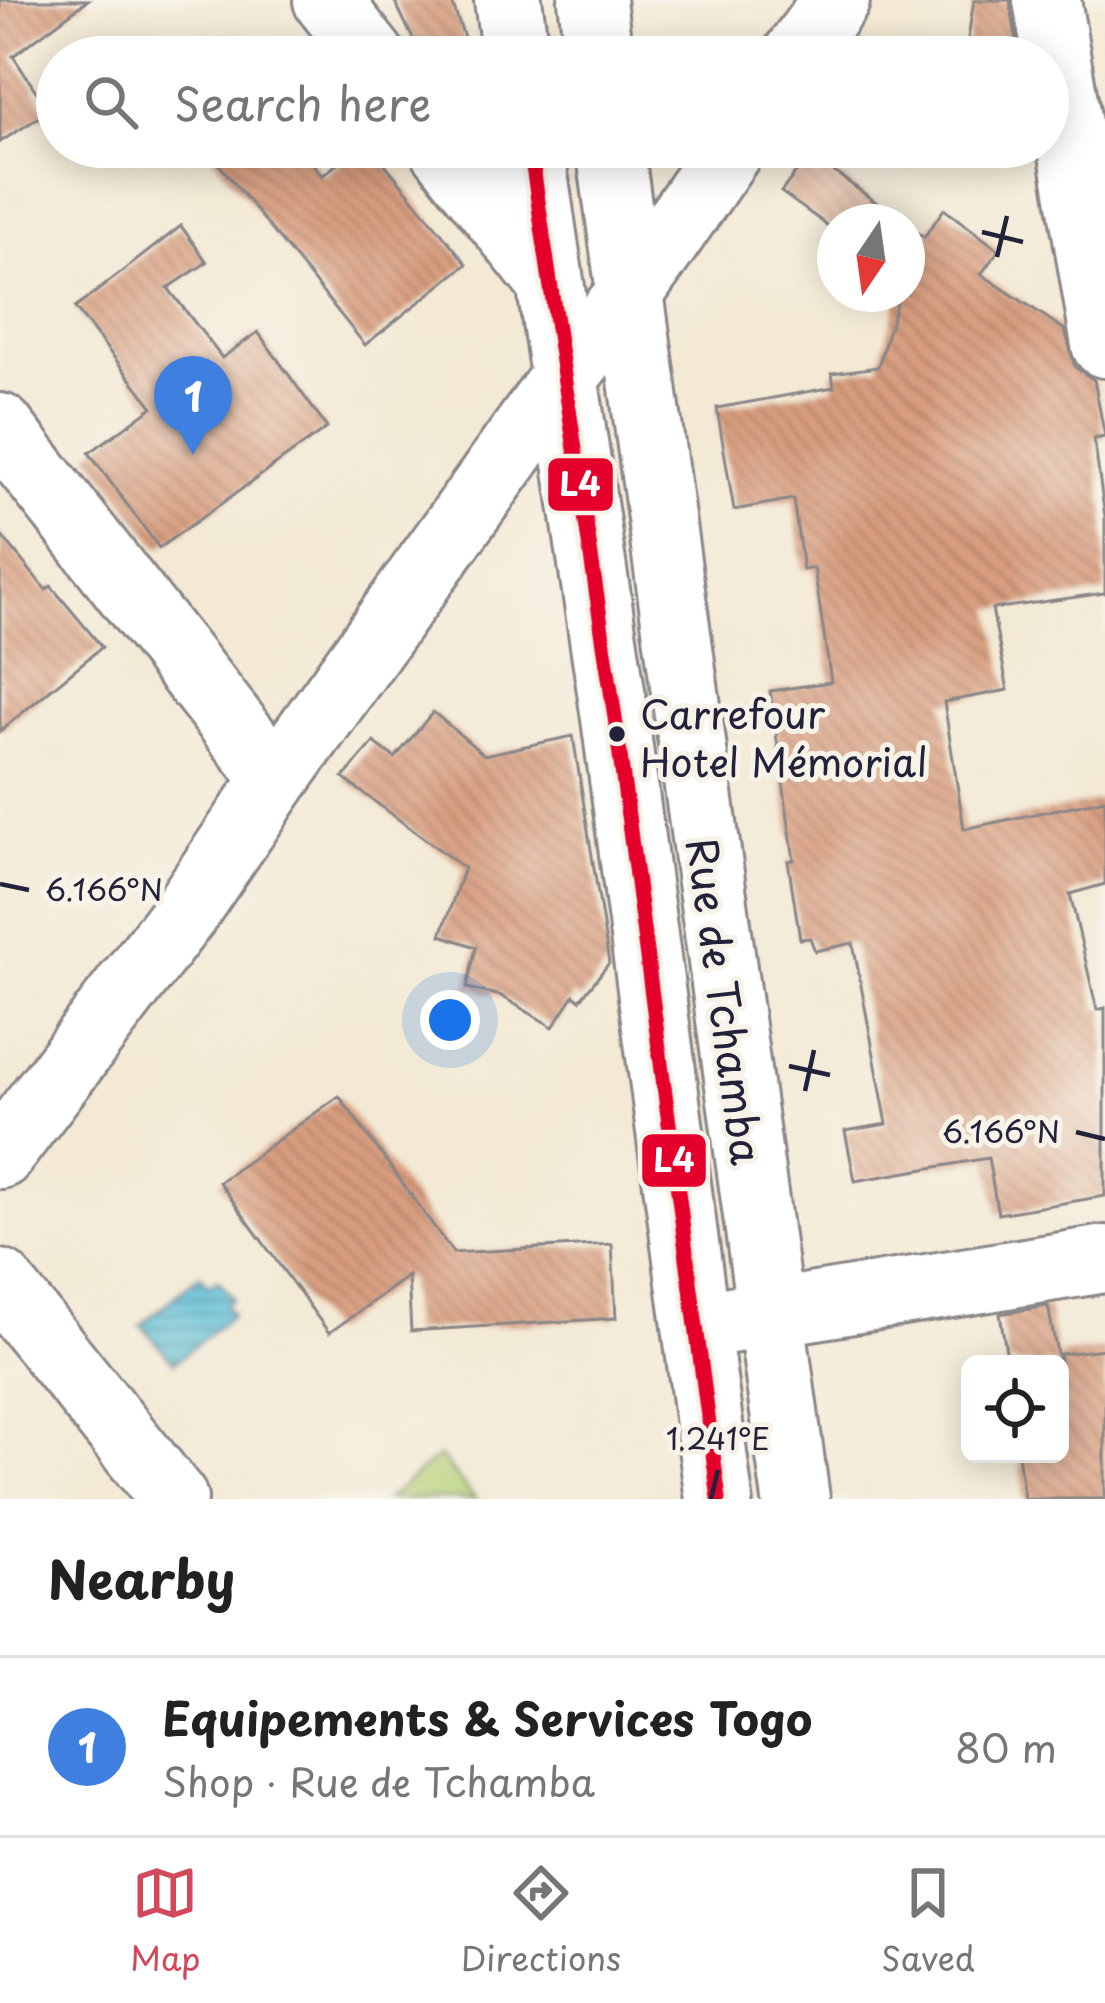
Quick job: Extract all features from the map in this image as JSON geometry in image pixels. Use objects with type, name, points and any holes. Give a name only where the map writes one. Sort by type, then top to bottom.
[{"type":"street","points":[[327,0],[355,36]]},
{"type":"street","points":[[508,0],[514,36]]},
{"type":"street","points":[[592,0],[596,36]]},
{"type":"street","points":[[810,36],[836,0]]},
{"type":"street","points":[[1047,0],[1053,36]]},
{"type":"street","points":[[1069,130],[1105,342]]},
{"type":"street","points":[[460,168],[549,281]]},
{"type":"street","name":"Rue de Tchamba","points":[[533,168],[615,718],[719,1499]]},
{"type":"street","name":"Rue de Tchamba","points":[[613,168],[796,1499]]},
{"type":"street","points":[[0,1155],[183,915],[716,168]]},
{"type":"street","points":[[0,427],[276,779]]},
{"type":"street","points":[[697,1324],[1105,1259]]},
{"type":"street","points":[[0,1283],[174,1499]]},
{"type":"green space","points":[[439,1456],[475,1499],[386,1499]]},
{"type":"water","points":[[200,1275],[209,1286],[218,1280],[233,1298],[225,1305],[232,1315],[174,1363],[141,1325]]},
{"type":"building","points":[[0,0],[88,0],[13,56],[36,91],[36,119],[0,142]]},
{"type":"building","points":[[394,0],[451,0],[464,36],[412,36]]},
{"type":"building","points":[[974,0],[1010,0],[1016,36],[968,36]]},
{"type":"building","points":[[222,168],[316,168],[322,176],[332,168],[388,168],[467,264],[365,345]]},
{"type":"building","points":[[799,168],[829,168],[878,204],[817,204],[817,218],[781,192]]},
{"type":"building","points":[[944,209],[999,250],[981,274],[1065,330],[1075,367],[1094,380],[1105,437],[1094,439],[1105,517],[1105,593],[992,609],[1008,690],[944,702],[964,829],[1105,799],[1105,884],[1070,894],[1097,1010],[1105,1008],[1105,1196],[998,1214],[988,1158],[855,1181],[845,1131],[887,1124],[853,943],[815,951],[810,938],[800,939],[770,691],[831,682],[814,568],[803,570],[793,499],[734,510],[717,408],[834,387],[832,373],[878,367],[894,312],[925,312],[925,236]]},
{"type":"building","points":[[181,226],[207,262],[168,288],[222,358],[258,332],[327,428],[159,548],[89,453],[153,407],[75,308]]},
{"type":"building","points":[[0,534],[102,647],[0,731]]},
{"type":"building","points":[[433,712],[484,755],[573,736],[609,963],[580,1000],[574,995],[553,1027],[501,996],[467,988],[476,947],[441,935],[464,868],[343,778],[374,742],[395,758]]},
{"type":"building","points":[[339,1096],[453,1253],[612,1244],[616,1318],[411,1331],[408,1276],[329,1333],[219,1182]]},
{"type":"building","points":[[1048,1306],[1057,1355],[1007,1355],[1000,1314]]},
{"type":"building","points":[[1105,1349],[1105,1499],[1024,1499],[1019,1463],[1069,1463],[1069,1355],[1060,1354]]},
{"type":"transit line","name":"L4","points":[[533,168],[615,718],[719,1499]]},
{"type":"place","name":"Equipements & Services Togo","points":[[193,455]]},
{"type":"place","name":"Carrefour Hotel Mémorial","points":[[617,734]]}]
